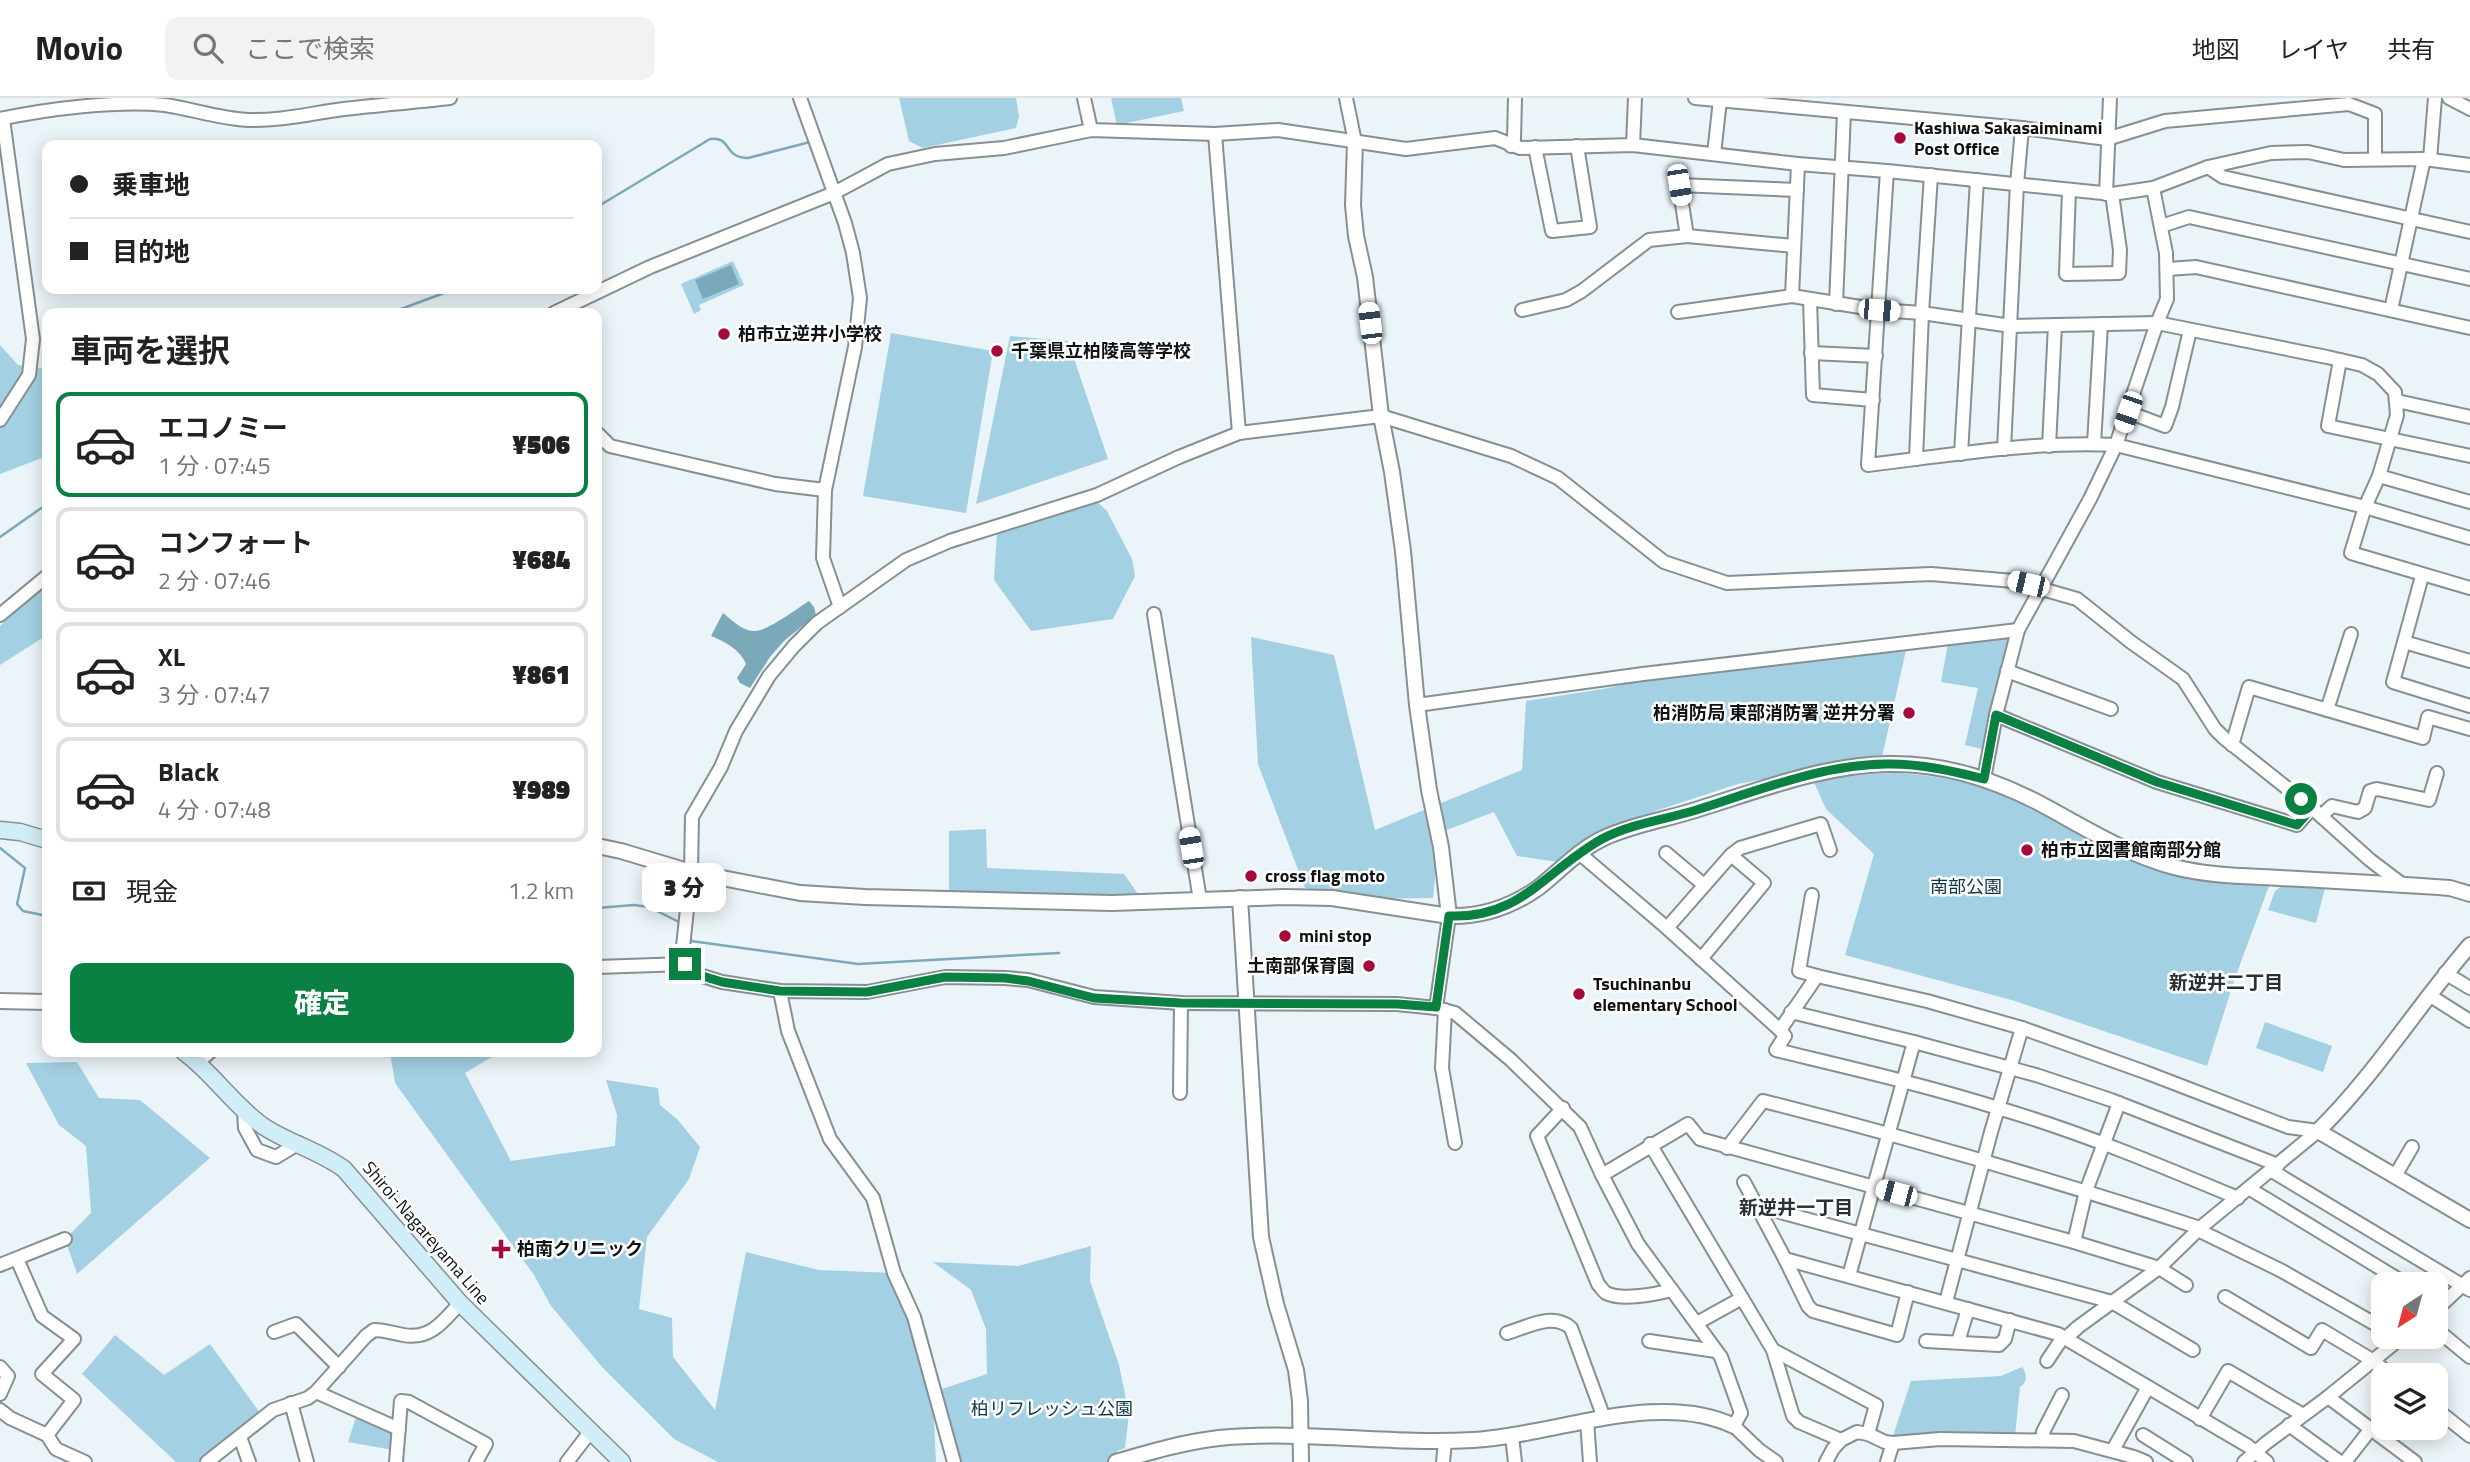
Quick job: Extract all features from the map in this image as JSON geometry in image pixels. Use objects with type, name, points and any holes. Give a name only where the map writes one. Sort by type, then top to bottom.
[{"type":"main road","points":[[0,830],[42,839]]},
{"type":"main road","name":"Shiroi-Nagareyama Line","points":[[204,1057],[244,1110],[274,1133],[333,1161],[356,1181],[460,1303],[622,1462]]},
{"type":"street","points":[[0,420],[29,375],[33,359],[33,339],[2,119],[82,107],[161,105],[246,120],[279,120],[342,109],[450,98]]},
{"type":"street","points":[[800,98],[853,253],[860,299],[855,347],[825,490],[823,558],[840,607]]},
{"type":"street","points":[[1084,98],[1091,130]]},
{"type":"street","points":[[1346,98],[1355,142],[1353,205],[1356,236],[1365,276],[1381,416],[1403,551],[1417,705],[1429,790],[1441,847],[1449,916],[1441,1009],[1442,1068],[1455,1143]]},
{"type":"street","points":[[1511,146],[1514,139],[1515,98]]},
{"type":"street","points":[[1633,145],[1635,98]]},
{"type":"street","points":[[1695,98],[2022,128],[2107,139],[2165,121],[2349,104],[2375,114],[2375,159]]},
{"type":"street","points":[[2069,190],[2066,274],[2119,273],[2120,250],[2109,194],[2107,139],[2110,98]]},
{"type":"street","points":[[2391,310],[2427,159],[2435,98]]},
{"type":"street","points":[[2449,98],[2470,108]]},
{"type":"street","points":[[1714,154],[1720,100]]},
{"type":"street","points":[[1836,304],[1844,111]]},
{"type":"street","points":[[2004,449],[2022,128]]},
{"type":"street","points":[[602,290],[650,267],[834,192],[888,164],[912,158],[1004,148],[1091,130],[1215,134],[1278,130],[1406,149],[1495,138],[1520,148],[1633,145],[2109,194],[2153,188],[2208,167],[2271,153],[2308,152],[2344,160],[2427,159],[2470,164]]},
{"type":"street","points":[[1215,134],[1239,433]]},
{"type":"street","points":[[1535,147],[1552,231],[1590,228],[1577,146]]},
{"type":"street","points":[[1792,296],[1798,164]]},
{"type":"street","points":[[2208,167],[2223,177],[2470,232]]},
{"type":"street","points":[[1887,171],[1868,465],[2004,449],[2116,445],[2365,507],[2470,537]]},
{"type":"street","points":[[1916,459],[1931,175]]},
{"type":"street","points":[[1961,454],[1977,180]]},
{"type":"street","points":[[1687,236],[1679,185],[1797,190]]},
{"type":"street","points":[[1984,779],[1996,715],[2018,630],[2090,499],[2116,445],[2167,299],[2168,269],[2153,188]]},
{"type":"street","points":[[2161,226],[2189,216],[2470,279]]},
{"type":"street","points":[[1522,310],[1566,300],[1649,240],[1687,236],[1794,246]]},
{"type":"street","points":[[2168,269],[2196,267],[2470,328]]},
{"type":"street","points":[[564,308],[594,294]]},
{"type":"street","points":[[1678,312],[1792,296],[2011,326],[2157,323],[2362,365],[2378,374],[2395,392],[2397,415],[2379,476],[2365,507],[2351,553],[2470,588]]},
{"type":"street","points":[[1810,299],[1813,395],[1873,400]]},
{"type":"street","points":[[2094,444],[2101,324]]},
{"type":"street","points":[[2049,446],[2055,325]]},
{"type":"street","points":[[2128,412],[2165,426],[2190,330]]},
{"type":"street","points":[[1811,353],[1876,356]]},
{"type":"street","points":[[2340,360],[2328,426],[2470,456]]},
{"type":"street","points":[[2397,401],[2470,417]]},
{"type":"street","points":[[1734,1426],[1741,1413],[1721,1357],[1638,1244],[1580,1127],[1511,1060],[1455,1013],[1397,1004],[1181,1003],[1094,998],[1028,981],[1005,978],[945,977],[867,992],[780,991],[722,982],[696,974],[685,964],[682,956],[691,872],[692,817],[721,767],[736,731],[769,676],[817,623],[906,561],[950,541],[1097,495],[1239,433],[1381,416],[1511,456],[1558,478],[1664,562],[1727,583],[1931,574],[2014,581],[2077,599],[2183,679],[2215,729],[2232,745],[2403,885]]},
{"type":"street","points":[[602,438],[610,446],[775,484],[825,490]]},
{"type":"street","points":[[2379,476],[2470,502]]},
{"type":"street","points":[[2422,576],[2393,682],[2470,705]]},
{"type":"street","points":[[0,615],[42,580]]},
{"type":"street","points":[[1154,614],[1200,901]]},
{"type":"street","points":[[1417,705],[1643,674],[2018,630]]},
{"type":"street","points":[[2327,710],[2351,634]]},
{"type":"street","points":[[2403,642],[2470,661]]},
{"type":"street","points":[[2007,671],[2110,709]]},
{"type":"street","points":[[2232,745],[2249,687],[2423,738],[2428,717],[2470,729]]},
{"type":"street","points":[[1996,715],[2157,782],[2297,825],[2316,812],[2332,806],[2358,812],[2365,808],[2370,791],[2377,789],[2429,800],[2437,773]]},
{"type":"street","points":[[602,847],[621,850],[691,872],[800,893],[831,896],[1098,903],[1332,898],[1469,917],[1512,903],[1538,887],[1578,853],[1603,838],[1633,826],[1790,781],[1858,766],[1888,764],[1926,766],[1984,779],[2036,802],[2128,850],[2173,867],[2225,875],[2450,888],[2470,894]]},
{"type":"street","points":[[1667,928],[1740,848],[1821,824],[1830,850]]},
{"type":"street","points":[[1578,853],[1667,928],[1780,1030],[1785,1036],[1776,1050],[1999,1108],[2103,1143],[2238,1198]]},
{"type":"street","points":[[1666,853],[1704,886]]},
{"type":"street","points":[[1701,959],[1764,883],[1731,855]]},
{"type":"street","points":[[1812,895],[1799,971],[1927,1001],[2022,1028],[2288,1127],[2318,1131],[2470,1220]]},
{"type":"street","points":[[1240,898],[1261,1237],[1276,1304],[1296,1370],[1301,1462]]},
{"type":"street","points":[[2047,1361],[2064,1338],[2159,1268],[2199,1229],[2318,1131],[2398,1037],[2445,973],[2470,945]]},
{"type":"street","points":[[602,967],[685,964]]},
{"type":"street","points":[[2445,973],[2470,988]]},
{"type":"street","points":[[1780,1030],[1817,976]]},
{"type":"street","points":[[780,991],[788,1031],[830,1139],[873,1198],[894,1273],[914,1317],[954,1462]]},
{"type":"street","points":[[2429,995],[2470,1021]]},
{"type":"street","points":[[0,1001],[42,1002]]},
{"type":"street","points":[[1180,1093],[1181,1003]]},
{"type":"street","points":[[1791,1012],[2010,1068],[2119,1103],[2275,1168],[2468,1284],[2448,1298]]},
{"type":"street","points":[[1945,1302],[2022,1028]]},
{"type":"street","points":[[1849,1276],[1914,1042]]},
{"type":"street","points":[[1727,1148],[1763,1101],[1887,1132],[2086,1191],[2199,1229],[2282,1271],[2371,1322]]},
{"type":"street","points":[[2074,1242],[2086,1191],[2119,1103]]},
{"type":"street","points":[[1563,1108],[1537,1136],[1598,1284],[1607,1293],[1619,1295],[1644,1296],[1672,1290]]},
{"type":"street","points":[[244,1110],[245,1128],[257,1150],[276,1157],[299,1143]]},
{"type":"street","points":[[1602,1175],[1650,1144],[1688,1124],[1700,1139],[1727,1148],[2074,1242],[2159,1268],[2186,1285]]},
{"type":"street","points":[[1650,1144],[1773,1350],[1793,1416],[1799,1422],[1841,1440]]},
{"type":"street","points":[[2395,1176],[2412,1147]]},
{"type":"street","points":[[1744,1182],[1813,1311],[1897,1335],[1908,1292]]},
{"type":"street","points":[[2250,1189],[2386,1272]]},
{"type":"street","points":[[1759,1210],[1769,1209],[2112,1302],[2193,1350]]},
{"type":"street","points":[[0,1265],[65,1239]]},
{"type":"street","points":[[17,1259],[42,1316],[74,1339],[42,1374],[74,1400],[47,1435]]},
{"type":"street","points":[[1785,1259],[2010,1320],[2064,1338],[2248,1447],[2249,1457]]},
{"type":"street","points":[[2225,1297],[2311,1348],[2322,1330],[2376,1363]]},
{"type":"street","points":[[1697,1323],[1742,1298]]},
{"type":"street","points":[[207,1462],[272,1410],[308,1398],[316,1392],[374,1330],[426,1335],[440,1325],[460,1303]]},
{"type":"street","points":[[1958,1342],[1968,1309]]},
{"type":"street","points":[[1507,1333],[1553,1319],[1563,1321],[1571,1328],[1604,1418]]},
{"type":"street","points":[[1926,1340],[1999,1345],[2006,1339],[2010,1320]]},
{"type":"street","points":[[274,1332],[296,1324],[339,1367]]},
{"type":"street","points":[[2448,1339],[2470,1357]]},
{"type":"street","points":[[1649,1342],[1716,1351]]},
{"type":"street","points":[[2249,1457],[2328,1397],[2385,1349]]},
{"type":"street","points":[[1773,1350],[1876,1405],[1868,1434]]},
{"type":"street","points":[[0,1367],[8,1376],[0,1394]]},
{"type":"street","points":[[2200,1419],[2228,1371],[2302,1415]]},
{"type":"street","points":[[2113,1450],[2148,1387]]},
{"type":"street","points":[[316,1392],[399,1429]]},
{"type":"street","points":[[2043,1440],[2043,1432],[2062,1395]]},
{"type":"street","points":[[2328,1397],[2414,1462]]},
{"type":"street","points":[[396,1462],[401,1401],[409,1402],[486,1444],[476,1462]]},
{"type":"street","points":[[290,1403],[307,1462]]},
{"type":"street","points":[[0,1410],[10,1418],[47,1435],[56,1450],[85,1462]]},
{"type":"street","points":[[1116,1462],[1166,1448],[1220,1438],[1445,1441],[1512,1437],[1604,1418],[1670,1413],[1710,1418],[1734,1426],[1776,1462]]},
{"type":"street","points":[[2448,1419],[2470,1436]]},
{"type":"street","points":[[1587,1421],[1590,1462]]},
{"type":"street","points":[[2290,1425],[2342,1462],[2370,1430]]},
{"type":"street","points":[[567,1462],[590,1432]]},
{"type":"street","points":[[1826,1462],[1841,1440],[1857,1432],[1868,1434],[1885,1443],[1940,1439],[2074,1441],[2113,1450],[2144,1462]]},
{"type":"street","points":[[2143,1435],[2186,1462]]},
{"type":"street","points":[[240,1437],[249,1462]]},
{"type":"street","points":[[1512,1437],[1515,1462]]},
{"type":"street","points":[[1443,1462],[1445,1441]]},
{"type":"street","points":[[1887,1462],[1893,1443]]},
{"type":"street","points":[[2249,1457],[2267,1462]]},
{"type":"green space","points":[[899,98],[1016,98],[1019,116],[1016,128],[923,148],[909,141]]},
{"type":"green space","points":[[1111,98],[1181,98],[1184,111],[1117,125]]},
{"type":"green space","points":[[733,261],[744,285],[699,305],[701,310],[694,314],[681,284]]},
{"type":"green space","points":[[891,333],[993,351],[966,513],[863,496]]},
{"type":"green space","points":[[1010,336],[1068,341],[1108,459],[976,504]]},
{"type":"green space","points":[[0,345],[18,365],[42,368],[42,458],[0,474]]},
{"type":"green space","points":[[1093,498],[1107,511],[1132,559],[1135,576],[1113,619],[1031,631],[994,580],[997,533]]},
{"type":"green space","points":[[42,588],[42,638],[0,665],[0,626]]},
{"type":"green space","points":[[2014,635],[1986,750],[1965,745],[1978,688],[1941,682],[1948,643]]},
{"type":"green space","points":[[1251,637],[1334,655],[1375,830],[1522,770],[1526,701],[1674,674],[1907,646],[1882,757],[1738,784],[1637,817],[1565,863],[1517,856],[1494,812],[1431,836],[1437,859],[1433,898],[1369,899],[1305,888],[1258,764]]},
{"type":"green space","name":"南部公園","points":[[1894,773],[1952,780],[1994,792],[2098,845],[2167,872],[2211,881],[2269,886],[2235,978],[2207,1066],[2015,1001],[1845,955],[1874,854],[1826,809],[1814,782],[1848,776]]},
{"type":"green space","points":[[986,829],[987,868],[1124,874],[1138,894],[1002,897],[949,892],[949,831]]},
{"type":"green space","points":[[2282,886],[2325,888],[2316,923],[2268,910],[2275,891]]},
{"type":"green space","points":[[2265,1022],[2332,1046],[2323,1072],[2256,1048]]},
{"type":"green space","points":[[391,1057],[492,1057],[465,1073],[511,1161],[615,1146],[617,1115],[606,1080],[658,1088],[660,1105],[677,1119],[700,1147],[689,1179],[647,1237],[639,1309],[672,1318],[673,1357],[715,1410],[746,1252],[819,1270],[894,1273],[932,1379],[936,1462],[718,1462],[674,1439],[603,1368],[551,1306],[534,1275],[395,1083]]},
{"type":"green space","points":[[77,1062],[99,1098],[140,1100],[210,1158],[77,1274],[65,1239],[91,1213],[86,1146],[59,1125],[26,1063]]},
{"type":"green space","name":"柏リフレッシュ公園","points":[[1091,1246],[1090,1281],[1119,1365],[1129,1414],[1125,1448],[1117,1451],[1120,1462],[960,1462],[942,1389],[987,1374],[986,1329],[971,1290],[933,1262],[1018,1266]]},
{"type":"green space","points":[[115,1335],[164,1375],[210,1344],[261,1414],[203,1462],[176,1462],[82,1374]]},
{"type":"green space","points":[[2022,1367],[2026,1378],[2020,1387],[2015,1436],[1892,1439],[1911,1381],[2001,1376]]},
{"type":"green space","points":[[356,1417],[392,1432],[395,1436],[393,1450],[348,1442]]},
{"type":"shaded area","points":[[731,265],[739,284],[703,299],[695,280]]},
{"type":"shaded area","points":[[809,601],[816,615],[784,641],[750,688],[740,683],[737,678],[746,664],[740,654],[711,636],[723,613],[745,629],[753,631],[773,624]]},
{"type":"waterway","points":[[602,204],[710,139],[722,141],[735,155],[748,158],[810,142]]},
{"type":"waterway","points":[[404,308],[441,294]]},
{"type":"waterway","points":[[0,537],[42,508]]},
{"type":"waterway","points":[[0,848],[25,868],[17,904],[23,911],[42,915]]},
{"type":"waterway","points":[[602,908],[634,905],[649,907],[681,923]]},
{"type":"waterway","points":[[690,927],[691,941],[858,964],[1059,953]]},
{"type":"place","name":"Kashiwa Sakasaiminami Post Office","points":[[1900,138]]},
{"type":"place","name":"柏市立逆井小学校","points":[[724,334]]},
{"type":"place","name":"千葉県立柏陵高等学校","points":[[997,351]]},
{"type":"place","name":"柏消防局 東部消防署 逆井分署","points":[[1909,713]]},
{"type":"place","name":"柏市立図書館南部分館","points":[[2027,850]]},
{"type":"place","name":"cross flag moto","points":[[1251,876]]},
{"type":"place","name":"mini stop","points":[[1285,936]]},
{"type":"place","name":"土南部保育園","points":[[1369,966]]},
{"type":"place","name":"Tsuchinanbu elementary School","points":[[1579,994]]},
{"type":"place","name":"柏南クリニック","points":[[501,1249]]},
{"type":"district","name":"新逆井二丁目","points":[[2226,982]]},
{"type":"district","name":"新逆井一丁目","points":[[1796,1207]]},
{"type":"route","points":[[685,964],[696,974],[722,982],[780,991],[867,992],[945,977],[1005,978],[1028,981],[1094,998],[1181,1003],[1397,1004],[1436,1007],[1449,916],[1469,917],[1512,903],[1538,887],[1578,853],[1603,838],[1633,826],[1811,776],[1858,766],[1888,764],[1926,766],[1984,779],[1996,715],[2157,782],[2297,825],[2312,808],[2301,799]]}]
